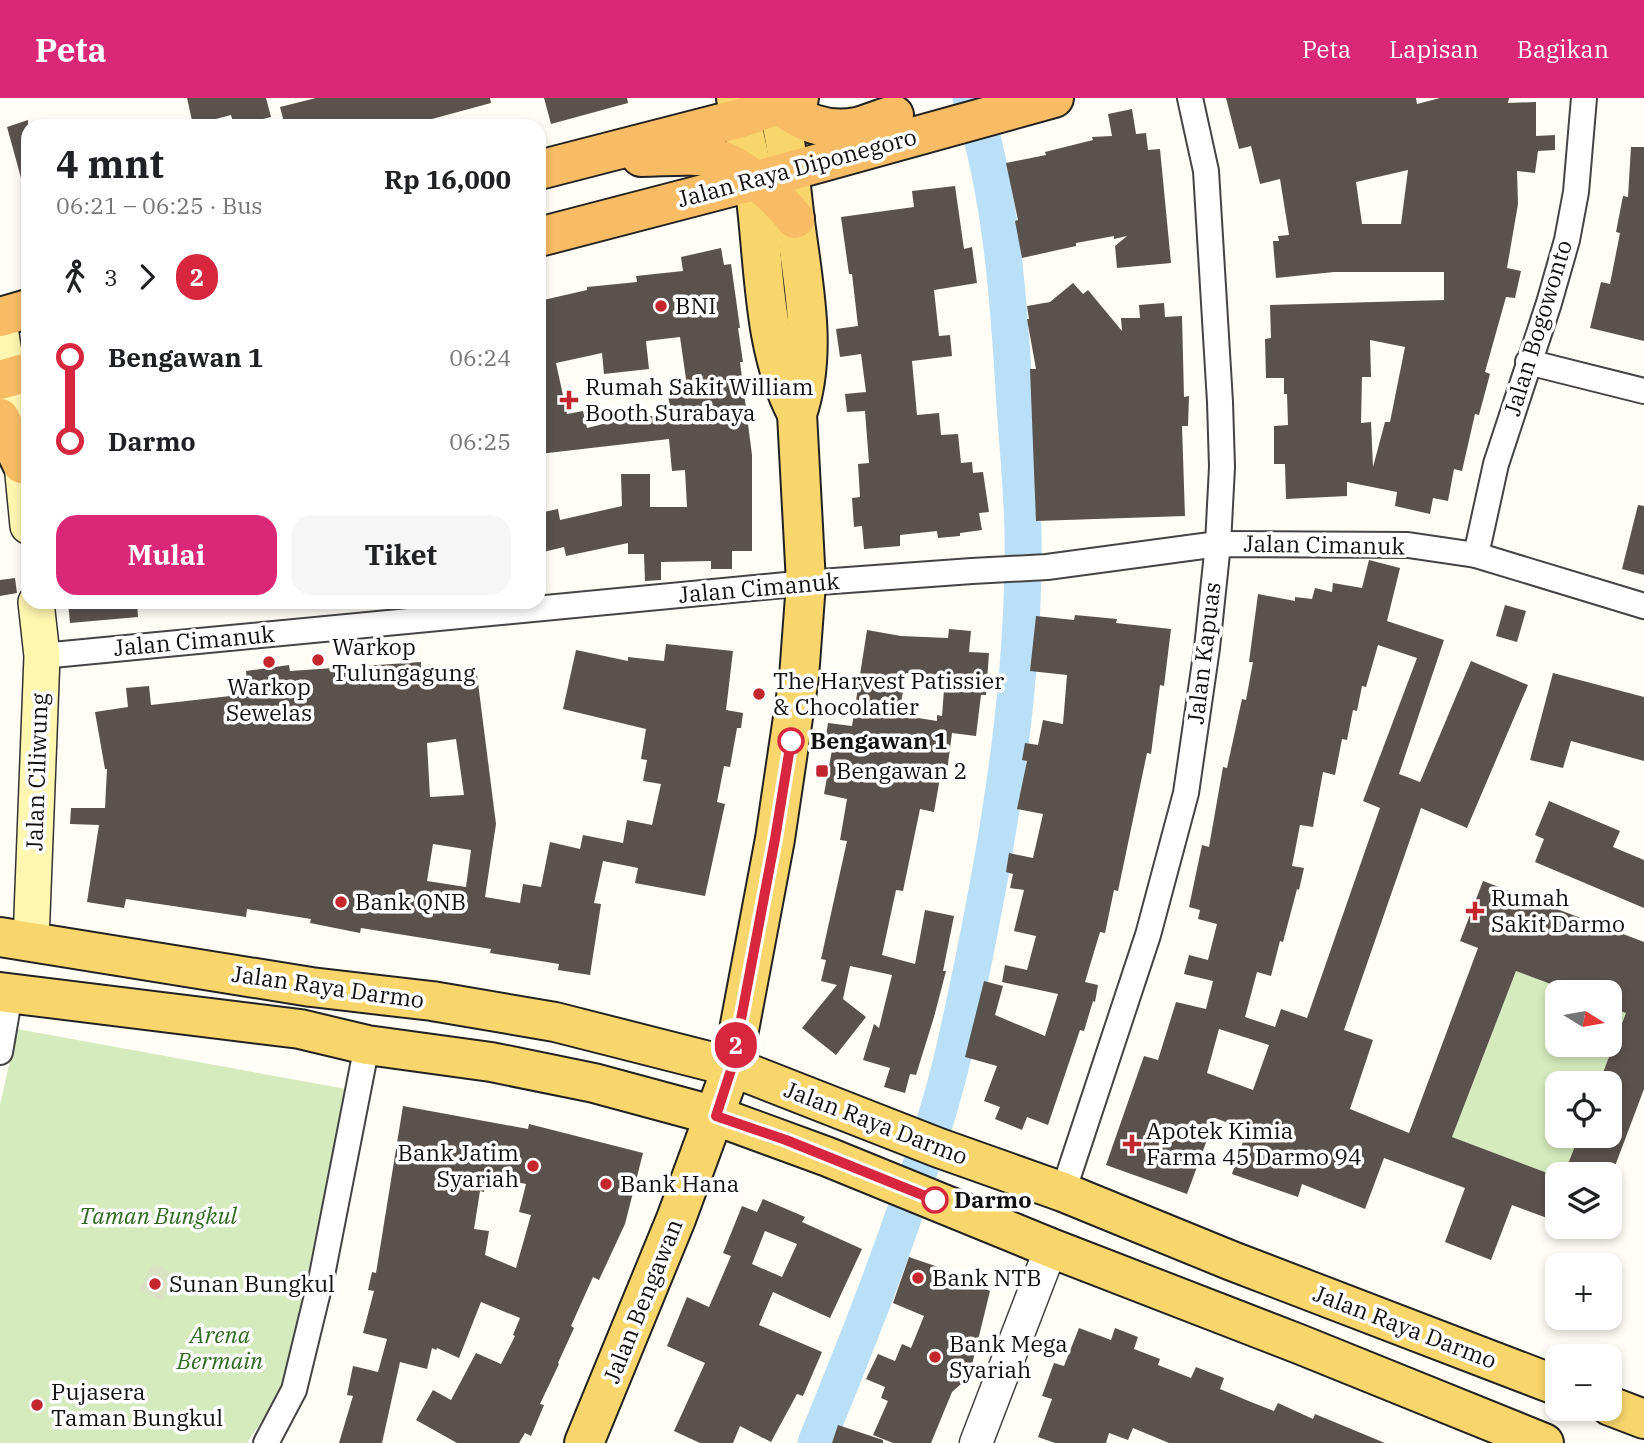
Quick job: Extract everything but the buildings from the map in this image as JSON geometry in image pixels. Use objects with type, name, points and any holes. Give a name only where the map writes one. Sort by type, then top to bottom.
[{"type":"highway","name":"Jalan Raya Diponegoro","points":[[546,235],[1054,98]]},
{"type":"highway","points":[[546,168],[766,102],[820,127],[834,130],[860,126],[895,115],[923,119],[946,128]]},
{"type":"highway","points":[[593,155],[717,159],[735,168],[771,176]]},
{"type":"highway","points":[[0,317],[21,311]]},
{"type":"highway","points":[[0,418],[21,462]]},
{"type":"main road","points":[[766,102],[771,176]]},
{"type":"main road","name":"Jalan Bengawan","points":[[771,176],[795,219],[806,312],[808,366],[805,392],[797,414]]},
{"type":"main road","name":"Jalan Bengawan","points":[[584,1443],[716,1116],[732,1067],[788,761],[799,677],[806,583],[797,414],[777,365],[771,176]]},
{"type":"main road","points":[[0,328],[12,377],[21,455]]},
{"type":"main road","name":"Jalan Ciliwung","points":[[16,939],[41,656],[37,609]]},
{"type":"main road","name":"Jalan Raya Darmo","points":[[16,939],[311,987],[432,1001],[555,1022],[732,1067],[939,1148],[1063,1192],[1232,1261],[1545,1381]]},
{"type":"main road","points":[[235,1022],[246,1009],[248,996],[247,987],[239,975]]},
{"type":"main road","points":[[300,1029],[290,1016],[290,1005],[297,991],[311,987]]},
{"type":"main road","name":"Jalan Raya Darmo","points":[[5,993],[300,1029],[367,1045],[491,1062],[594,1083],[716,1116],[786,1140],[1544,1443]]},
{"type":"main road","points":[[1622,1411],[1644,1419]]},
{"type":"street","name":"Jalan Kapuas","points":[[1063,1192],[1149,935],[1186,793],[1207,648],[1222,467],[1206,171],[1190,98]]},
{"type":"street","name":"Jalan Bogowonto","points":[[1476,555],[1496,464],[1567,240],[1576,192],[1584,98]]},
{"type":"street","points":[[1528,362],[1644,391]]},
{"type":"street","name":"Jalan Cimanuk","points":[[546,608],[806,583],[1047,567],[1217,544],[1408,545],[1476,555],[1644,606]]},
{"type":"street","name":"Jalan Cimanuk","points":[[41,656],[534,609]]},
{"type":"street","points":[[0,1052],[5,993]]},
{"type":"street","points":[[267,1443],[294,1390],[322,1275],[367,1045]]},
{"type":"street","points":[[976,1443],[1051,1248]]},
{"type":"green space","points":[[1516,971],[1545,982],[1545,1057],[1609,1057],[1604,1071],[1545,1071],[1545,1148],[1574,1148],[1569,1162],[1545,1162],[1545,1172],[1452,1137]]},
{"type":"green space","name":"Taman Bungkul","points":[[17,1029],[346,1089],[285,1385],[247,1443],[0,1443],[0,1105]]},
{"type":"green space","points":[[153,1263],[175,1274],[162,1301],[140,1290]]},
{"type":"waterway","points":[[816,1443],[895,1241],[942,1099],[984,910],[1010,748],[1023,585],[1022,499],[1002,250],[990,173],[971,98]]},
{"type":"bus line","name":"2","points":[[791,741],[732,1067],[716,1116],[786,1140],[935,1200]]},
{"type":"place","name":"BNI","points":[[661,306]]},
{"type":"place","name":"Rumah Sakit William Booth Surabaya","points":[[569,400]]},
{"type":"place","name":"Warkop Tulungagung","points":[[318,660]]},
{"type":"place","name":"Warkop Sewelas","points":[[269,662]]},
{"type":"place","name":"The Harvest Patissier & Chocolatier","points":[[759,694]]},
{"type":"place","name":"Bengawan 1","points":[[791,741]]},
{"type":"place","name":"Bengawan 2","points":[[822,771]]},
{"type":"place","name":"Bank QNB","points":[[341,902]]},
{"type":"place","name":"Rumah Sakit Darmo","points":[[1475,911]]},
{"type":"place","name":"Apotek Kimia Farma 45 Darmo 94","points":[[1132,1144]]},
{"type":"place","name":"Bank Jatim Syariah","points":[[533,1166]]},
{"type":"place","name":"Bank Hana","points":[[606,1184]]},
{"type":"place","name":"Darmo","points":[[935,1200]]},
{"type":"place","name":"Bank NTB","points":[[918,1278]]},
{"type":"place","name":"Sunan Bungkul","points":[[155,1284]]},
{"type":"place","name":"Bank Mega Syariah","points":[[935,1357]]},
{"type":"place","name":"Pujasera Taman Bungkul","points":[[37,1405]]},
{"type":"park label","name":"Arena Bermain","points":[[220,1348]]}]
